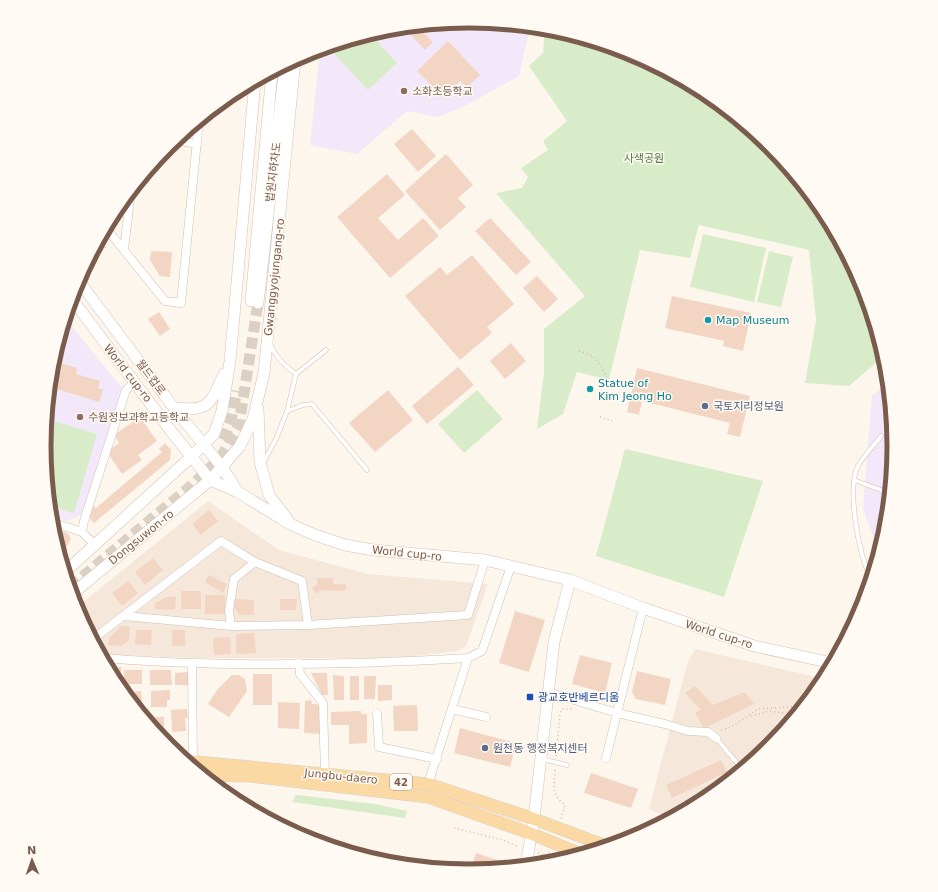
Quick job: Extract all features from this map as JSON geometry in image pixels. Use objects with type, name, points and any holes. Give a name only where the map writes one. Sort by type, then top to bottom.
[{"type":"main road","name":"Jungbu-daero","points":[[195,761],[428,784],[534,819],[599,843]]},
{"type":"main road","name":"Jungbu-daero","points":[[212,775],[250,776],[428,797],[532,834],[573,851]]},
{"type":"main road","points":[[587,847],[590,839]]},
{"type":"street","name":"Gwanggyojungang-ro","points":[[210,480],[240,446],[252,419],[264,373],[294,66]]},
{"type":"street","name":"법원지하차도","points":[[272,78],[254,302],[284,71]]},
{"type":"street","points":[[192,458],[214,434],[222,411],[230,361],[255,87]]},
{"type":"street","points":[[110,232],[165,301],[181,303],[199,127]]},
{"type":"street","points":[[183,141],[197,144]]},
{"type":"street","points":[[124,249],[130,202]]},
{"type":"street","name":"월드컵로","points":[[83,286],[174,408],[222,467],[238,492]]},
{"type":"street","name":"World cup-ro","points":[[76,304],[134,383],[210,480],[238,492],[290,524],[315,535],[345,545],[373,550],[485,560],[570,580],[643,608],[754,646],[827,662]]},
{"type":"street","points":[[174,408],[191,410],[202,408],[212,400],[230,361]]},
{"type":"street","points":[[82,532],[84,521],[126,390],[134,383]]},
{"type":"street","points":[[258,398],[261,468],[269,495],[290,524]]},
{"type":"street","name":"Dongsuwon-ro","points":[[69,568],[96,546],[192,458]]},
{"type":"street","name":"Dongsuwon-ro","points":[[77,590],[210,480]]},
{"type":"street","points":[[58,524],[82,532],[96,546]]},
{"type":"street","points":[[97,636],[221,541],[255,562],[302,581],[308,625]]},
{"type":"street","points":[[124,616],[231,626],[308,625],[468,615],[485,560]]},
{"type":"street","points":[[231,626],[229,611],[234,579],[255,562]]},
{"type":"street","points":[[109,658],[192,663],[381,663],[468,658],[482,651],[511,566]]},
{"type":"street","points":[[527,860],[534,819],[554,642],[570,580]]},
{"type":"street","points":[[606,758],[643,608]]},
{"type":"street","points":[[428,784],[468,658]]},
{"type":"street","points":[[190,757],[192,663]]},
{"type":"street","points":[[299,663],[300,674],[323,703],[325,710],[325,774]]},
{"type":"street","points":[[548,692],[617,713],[688,731],[708,732],[716,738]]},
{"type":"street","points":[[452,709],[486,717]]},
{"type":"street","points":[[377,713],[379,748],[436,759]]},
{"type":"lane","points":[[268,337],[274,353],[282,363],[296,374]]},
{"type":"lane","points":[[261,468],[287,411],[296,374],[326,350]]},
{"type":"lane","points":[[287,411],[303,405],[312,404],[367,470]]},
{"type":"lane","points":[[868,572],[859,550],[853,488],[858,466],[881,436]]},
{"type":"lane","points":[[854,480],[884,491]]},
{"type":"lane","points":[[716,738],[739,765]]},
{"type":"lane","points":[[541,759],[567,765]]},
{"type":"path","points":[[98,253],[116,240]]},
{"type":"path","points":[[579,351],[590,353],[600,361],[610,387]]},
{"type":"path","points":[[600,417],[612,421]]},
{"type":"path","points":[[749,717],[758,709],[796,706]]},
{"type":"path","points":[[716,738],[721,730],[731,727],[743,718],[775,710],[783,713],[787,718]]},
{"type":"path","points":[[560,714],[555,794],[557,799],[565,805]]},
{"type":"path","points":[[454,828],[503,840],[513,845]]},
{"type":"path","points":[[536,858],[538,853],[547,857]]},
{"type":"shaded area","name":"소화초등학교","points":[[469,28],[529,33],[519,76],[465,106],[437,117],[407,111],[357,154],[310,145],[319,56],[361,42],[414,32]]},
{"type":"shaded area","name":"수원정보과학고등학교","points":[[70,323],[122,388],[82,514],[67,521],[58,518],[52,473],[51,446],[52,419],[59,364]]},
{"type":"shaded area","points":[[882,387],[886,419],[886,473],[876,543],[863,509],[872,396]]},
{"type":"shaded area","points":[[208,501],[279,550],[368,574],[488,584],[466,646],[457,651],[400,658],[189,658],[107,654],[94,631],[82,603]]},
{"type":"shaded area","points":[[695,649],[817,677],[801,700],[765,742],[723,778],[701,794],[664,815],[649,809],[688,661]]},
{"type":"green space","name":"사색공원","points":[[544,35],[577,42],[629,60],[654,71],[701,98],[723,114],[765,150],[801,192],[817,214],[844,261],[865,312],[878,361],[849,386],[805,383],[816,320],[809,250],[699,225],[690,258],[640,250],[609,380],[577,372],[563,414],[537,429],[544,372],[544,329],[585,296],[496,193],[522,188],[528,177],[521,168],[548,150],[543,141],[567,121],[529,66],[543,53]]},
{"type":"green space","points":[[375,39],[397,63],[368,90],[332,51]]},
{"type":"green space","points":[[703,234],[766,248],[754,302],[690,287]]},
{"type":"green space","points":[[769,251],[793,257],[781,307],[757,302]]},
{"type":"green space","points":[[477,390],[503,419],[464,453],[438,424]]},
{"type":"green space","points":[[52,420],[97,434],[74,513],[56,508],[52,473]]},
{"type":"green space","points":[[625,449],[763,481],[724,597],[596,556]]},
{"type":"green space","points":[[297,795],[375,804],[407,811],[405,818],[292,802]]},
{"type":"building","points":[[426,31],[424,33],[433,42],[425,50],[409,33]]},
{"type":"building","points":[[448,41],[480,75],[467,87],[460,81],[443,97],[417,71]]},
{"type":"building","points":[[412,129],[436,156],[418,172],[394,144]]},
{"type":"building","points":[[446,154],[473,185],[458,198],[466,207],[440,230],[405,191]]},
{"type":"building","points":[[387,174],[405,195],[378,218],[398,240],[423,218],[439,236],[390,278],[337,217]]},
{"type":"building","points":[[490,218],[531,262],[516,275],[475,231]]},
{"type":"building","points":[[151,251],[172,252],[170,277],[160,276],[150,260]]},
{"type":"building","points":[[472,255],[514,304],[487,327],[492,333],[460,360],[405,296],[440,267],[447,275]]},
{"type":"building","points":[[537,276],[558,299],[544,312],[523,288]]},
{"type":"building","name":"Map Museum","points":[[672,296],[751,313],[743,351],[723,346],[724,341],[665,328]]},
{"type":"building","points":[[159,312],[170,329],[160,336],[148,319]]},
{"type":"building","points":[[511,343],[526,361],[505,379],[490,361]]},
{"type":"building","points":[[59,363],[77,368],[76,374],[100,381],[98,388],[103,390],[99,402],[55,389]]},
{"type":"building","points":[[458,367],[474,385],[427,424],[412,406]]},
{"type":"building","name":"국토지리정보원","points":[[637,368],[750,396],[740,437],[727,434],[730,423],[642,401],[639,415],[627,412]]},
{"type":"building","points":[[388,390],[413,420],[375,452],[349,423]]},
{"type":"building","points":[[140,417],[157,441],[138,455],[142,460],[122,474],[107,452],[119,443],[114,435]]},
{"type":"building","points":[[165,443],[171,450],[170,460],[94,523],[88,516],[93,505],[96,508],[162,452],[159,449]]},
{"type":"building","points":[[209,510],[218,521],[201,535],[192,524]]},
{"type":"building","points":[[60,531],[67,533],[71,538],[68,545],[64,548]]},
{"type":"building","points":[[153,558],[163,570],[145,585],[135,572]]},
{"type":"building","points":[[209,575],[227,584],[223,593],[205,582]]},
{"type":"building","points":[[317,578],[333,578],[333,584],[346,584],[346,591],[321,590],[317,594],[312,588],[317,584]]},
{"type":"building","points":[[128,581],[138,593],[122,606],[112,593]]},
{"type":"building","points":[[181,591],[201,591],[201,609],[181,609]]},
{"type":"building","points":[[205,595],[225,595],[225,614],[205,614]]},
{"type":"building","points":[[169,596],[176,597],[175,610],[155,609],[155,603]]},
{"type":"building","points":[[235,599],[254,600],[254,615],[239,615],[234,607]]},
{"type":"building","points":[[280,599],[297,599],[296,610],[280,610]]},
{"type":"building","points":[[515,611],[545,620],[529,672],[499,663]]},
{"type":"building","points":[[121,626],[130,627],[129,640],[121,646],[108,645],[109,638]]},
{"type":"building","points":[[136,630],[152,630],[151,645],[135,644]]},
{"type":"building","points":[[172,630],[185,630],[185,646],[172,646]]},
{"type":"building","points":[[254,633],[256,653],[236,654],[236,634]]},
{"type":"building","points":[[230,637],[231,654],[214,655],[213,638]]},
{"type":"building","points":[[580,655],[612,663],[605,693],[572,684]]},
{"type":"building","points":[[115,667],[121,667],[122,679],[121,678]]},
{"type":"building","points":[[124,670],[142,670],[142,684],[125,684]]},
{"type":"building","points":[[150,670],[171,670],[172,685],[150,685]]},
{"type":"building","points":[[637,671],[671,679],[665,705],[636,699],[632,692]]},
{"type":"building","points":[[190,672],[190,685],[175,685],[175,673]]},
{"type":"building","points":[[311,673],[327,673],[328,695],[322,695]]},
{"type":"building","points":[[253,674],[272,674],[272,705],[253,705]]},
{"type":"building","points":[[232,675],[239,675],[245,679],[247,691],[229,717],[208,704],[217,690]]},
{"type":"building","points":[[333,675],[344,676],[344,700],[334,700]]},
{"type":"building","points":[[350,676],[359,676],[359,700],[350,700]]},
{"type":"building","points":[[364,676],[376,676],[375,699],[364,699]]},
{"type":"building","points":[[378,685],[392,685],[392,700],[378,701]]},
{"type":"building","points":[[695,686],[713,705],[745,692],[754,704],[704,728],[695,713],[701,710],[685,693]]},
{"type":"building","points":[[170,690],[170,700],[167,700],[167,707],[151,707],[151,691]]},
{"type":"building","points":[[141,691],[142,704],[140,704],[131,692]]},
{"type":"building","points":[[311,700],[312,704],[317,704],[322,710],[323,734],[304,733],[305,701]]},
{"type":"building","points":[[278,702],[300,703],[299,729],[278,728]]},
{"type":"building","points":[[417,705],[418,731],[394,731],[393,706]]},
{"type":"building","points":[[187,709],[188,718],[185,718],[186,731],[172,732],[171,710]]},
{"type":"building","points":[[361,711],[361,714],[367,714],[367,743],[349,744],[349,725],[331,725],[331,712]]},
{"type":"building","points":[[151,717],[164,717],[164,732],[155,722]]},
{"type":"building","name":"원천동 행정복지센터","points":[[460,728],[516,743],[510,767],[454,753]]},
{"type":"building","points":[[721,760],[727,772],[672,798],[666,785]]},
{"type":"building","points":[[591,773],[638,789],[631,808],[584,793]]},
{"type":"building","points":[[476,853],[503,862],[496,863],[472,864]]},
{"type":"tunnel","points":[[74,583],[191,486],[221,457],[239,425],[258,303]]},
{"type":"tunnel","points":[[224,440],[230,424],[237,391]]},
{"type":"place","name":"소화초등학교","points":[[404,91]]},
{"type":"place","name":"Map Museum","points":[[708,320]]},
{"type":"place","name":"Statue of Kim Jeong Ho","points":[[590,389]]},
{"type":"place","name":"국토지리정보원","points":[[705,406]]},
{"type":"place","name":"수원정보과학고등학교","points":[[80,417]]},
{"type":"place","name":"광교호반베르디움","points":[[530,697]]},
{"type":"place","name":"원천동 행정복지센터","points":[[485,748]]}]
